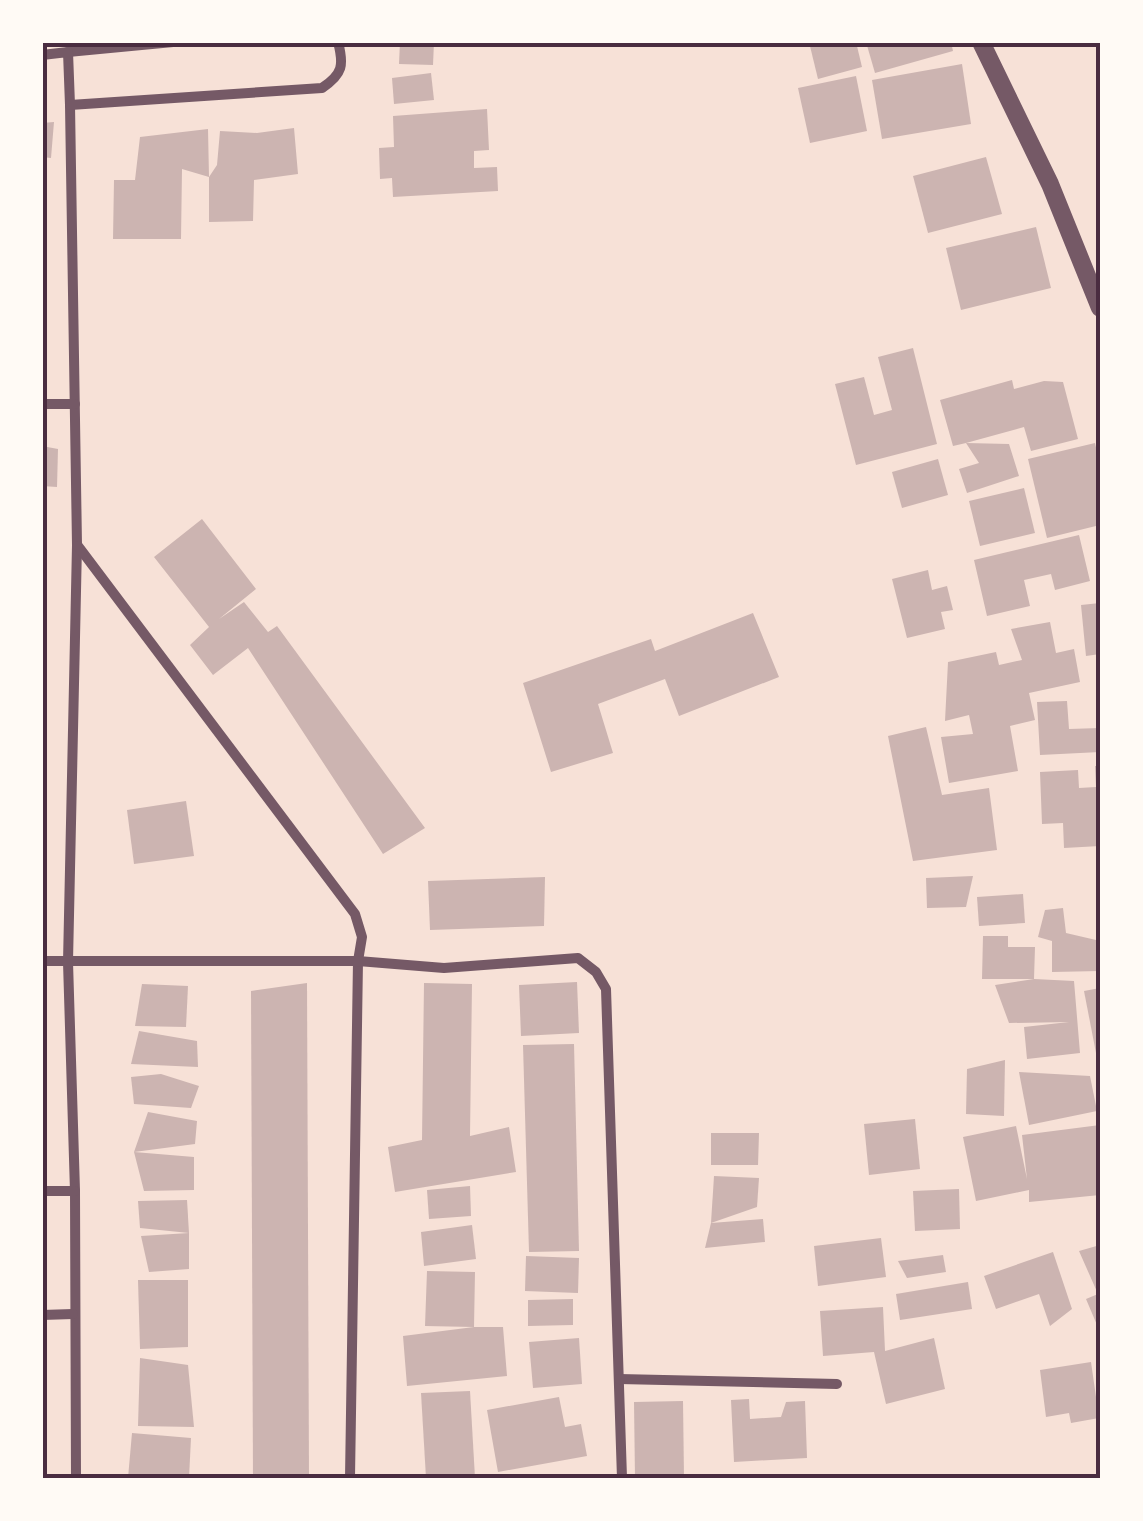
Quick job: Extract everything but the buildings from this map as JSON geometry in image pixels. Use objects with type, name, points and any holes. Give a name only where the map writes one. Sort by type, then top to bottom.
[{"type":"street","points":[[42,55],[173,42]]},
{"type":"street","points":[[70,105],[322,88],[338,77],[344,62],[338,42]]},
{"type":"street","points":[[981,42],[1050,184],[1100,308]]},
{"type":"street","points":[[68,52],[78,545],[68,962],[75,1191],[76,1478]]},
{"type":"street","points":[[42,404],[76,404]]},
{"type":"street","points":[[78,545],[354,914],[362,937],[358,962],[350,1478]]},
{"type":"street","points":[[42,960],[358,962],[444,968],[578,958],[596,972],[606,989],[622,1478]]},
{"type":"street","points":[[42,1191],[75,1191]]},
{"type":"street","points":[[42,1315],[73,1314]]},
{"type":"street","points":[[618,1379],[837,1384]]}]
